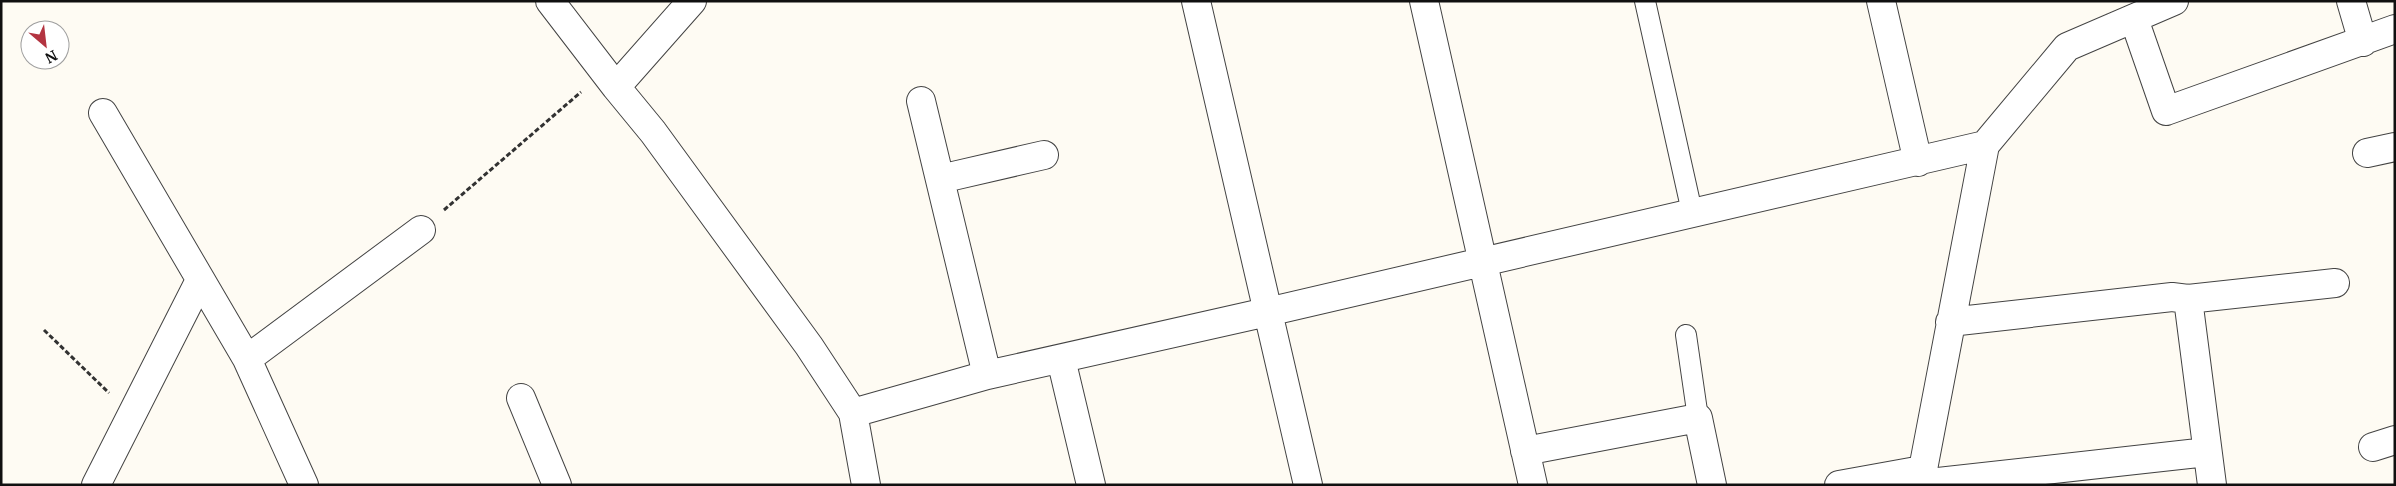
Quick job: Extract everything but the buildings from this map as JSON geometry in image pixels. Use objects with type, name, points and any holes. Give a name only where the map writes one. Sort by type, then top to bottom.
[{"type":"street","points":[[550,1],[653,132],[809,346],[853,413],[866,485]]},
{"type":"street","points":[[610,79],[692,1]]},
{"type":"street","points":[[1196,1],[1266,312],[1308,485]]},
{"type":"street","points":[[1424,1],[1533,485]]},
{"type":"street","points":[[1881,1],[1918,162]]},
{"type":"street","points":[[1920,480],[1985,144],[2067,47],[2174,1]]},
{"type":"street","points":[[2350,1],[2363,42]]},
{"type":"street","points":[[2134,19],[2166,111],[2395,29]]},
{"type":"street","points":[[921,100],[987,375]]},
{"type":"street","points":[[103,113],[199,282],[247,359],[304,485]]},
{"type":"street","points":[[853,413],[987,375],[1692,212],[1918,162],[1985,144]]},
{"type":"street","points":[[2367,153],[2395,147]]},
{"type":"street","points":[[940,179],[1044,155]]},
{"type":"street","points":[[247,359],[422,230]]},
{"type":"street","points":[[96,485],[199,282]]},
{"type":"street","points":[[1950,322],[2172,296],[2188,299],[2336,283]]},
{"type":"street","points":[[2188,299],[2212,485]]},
{"type":"street","points":[[1061,359],[1091,485]]},
{"type":"street","points":[[521,398],[557,485]]},
{"type":"street","points":[[1525,450],[1698,418],[1712,485]]},
{"type":"street","points":[[1839,485],[1920,480],[2207,452]]},
{"type":"lane","points":[[1645,1],[1692,212]]},
{"type":"lane","points":[[1686,335],[1698,418]]},
{"type":"path","points":[[422,230],[610,79]]},
{"type":"path","points":[[44,330],[131,414]]}]
